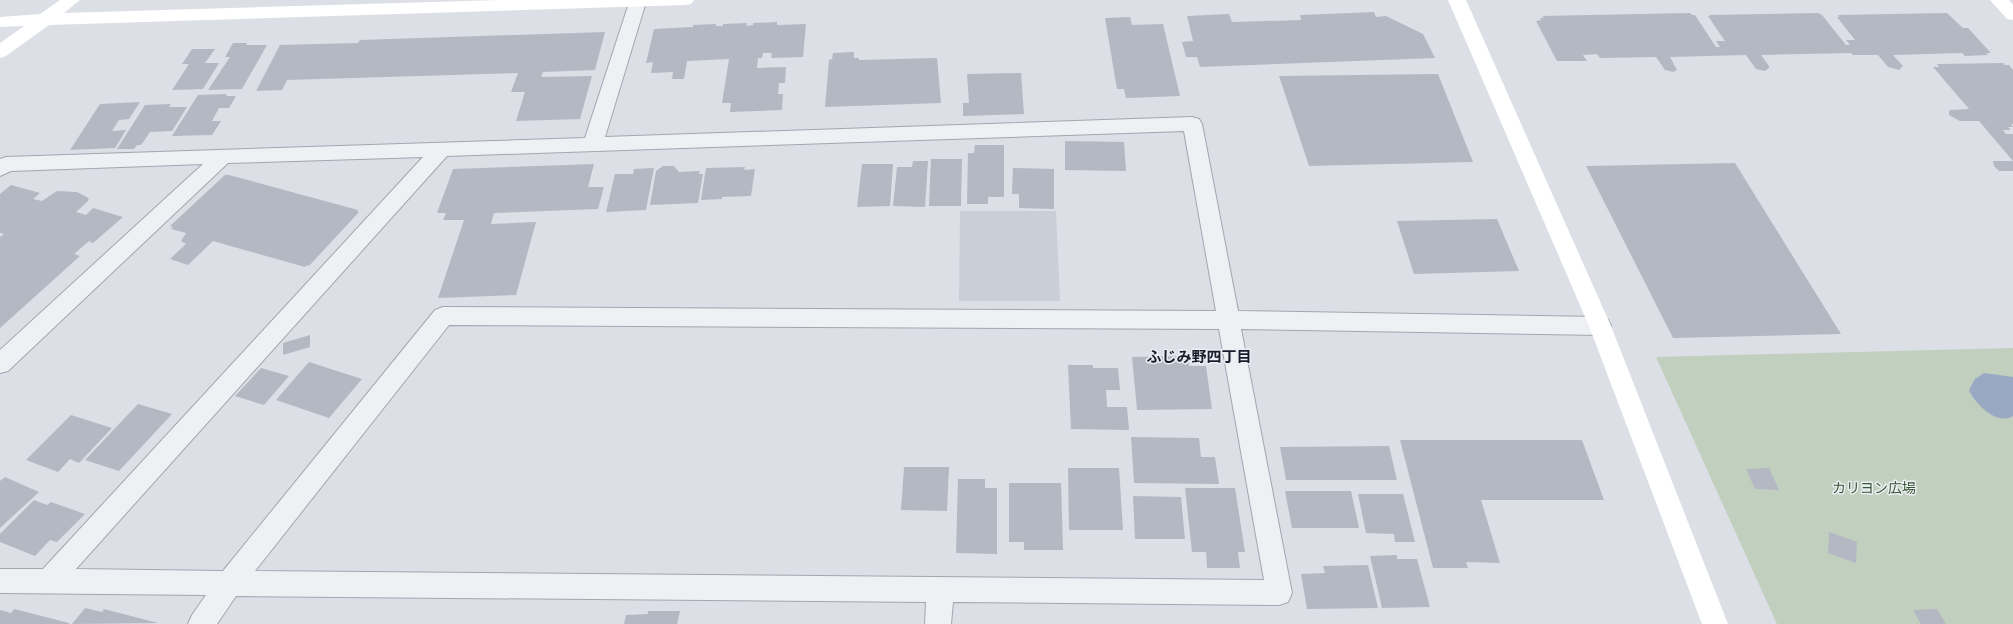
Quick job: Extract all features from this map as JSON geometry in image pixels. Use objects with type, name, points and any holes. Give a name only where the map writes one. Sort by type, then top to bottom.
[{"type":"street","points":[[0,52],[72,0]]},
{"type":"street","points":[[0,22],[685,0]]},
{"type":"street","points":[[1457,0],[1600,326],[1715,624]]},
{"type":"street","points":[[1999,0],[2013,15]]},
{"type":"street","points":[[593,144],[637,2]]},
{"type":"street","points":[[0,169],[6,164],[222,158],[1192,124],[1279,593],[0,581]]},
{"type":"street","points":[[48,582],[441,150]]},
{"type":"street","points":[[0,364],[222,158]]},
{"type":"street","points":[[201,624],[229,584],[443,316],[1229,320],[1600,326]]},
{"type":"street","points":[[938,624],[940,591]]},
{"type":"shaded area","points":[[960,211],[1056,211],[1060,301],[959,301]]},
{"type":"green space","name":"カリヨン広場","points":[[2013,348],[2013,624],[1777,624],[1656,357]]},
{"type":"water","points":[[1984,373],[2013,377],[2013,416],[2000,418],[1994,416],[1981,407],[1972,396],[1969,390],[1975,379]]},
{"type":"building","points":[[1374,12],[1376,17],[1386,16],[1423,34],[1435,58],[1200,67],[1197,57],[1186,57],[1182,42],[1193,41],[1187,16],[1229,14],[1232,22],[1301,20],[1300,15]]},
{"type":"building","points":[[1690,13],[1695,15],[1716,47],[1720,47],[1716,41],[1725,41],[1708,16],[1711,16],[1709,15],[1818,13],[1822,15],[1846,45],[1850,45],[1846,40],[1855,40],[1837,17],[1839,17],[1838,15],[1947,13],[1963,28],[1968,28],[1991,53],[1986,53],[1988,55],[1965,56],[1962,53],[1893,55],[1903,66],[1899,70],[1888,67],[1878,55],[1853,55],[1851,53],[1761,55],[1769,66],[1769,68],[1765,71],[1756,69],[1746,55],[1670,57],[1677,70],[1673,72],[1665,70],[1656,57],[1600,58],[1597,54],[1583,55],[1587,61],[1557,61],[1536,21],[1541,20],[1540,18],[1544,18],[1542,16]]},
{"type":"building","points":[[1130,17],[1132,25],[1163,24],[1180,96],[1126,98],[1124,89],[1117,89],[1105,18]]},
{"type":"building","points":[[777,22],[777,25],[806,24],[803,57],[771,58],[772,53],[763,53],[762,58],[758,58],[757,68],[786,67],[785,83],[779,83],[778,94],[783,94],[782,110],[730,112],[731,103],[722,103],[729,59],[687,61],[684,79],[672,79],[673,72],[651,73],[653,62],[646,63],[654,29],[693,27],[693,25],[716,24],[716,26],[723,26],[723,24],[747,23],[746,26],[753,25],[753,23]]},
{"type":"building","points":[[605,32],[595,70],[543,72],[541,77],[592,76],[580,119],[516,121],[525,92],[511,92],[518,73],[287,80],[282,90],[256,91],[280,45],[358,43],[360,40]]},
{"type":"building","points":[[233,43],[247,43],[246,45],[267,45],[242,89],[208,90],[230,57],[225,57]]},
{"type":"building","points":[[192,49],[215,49],[205,63],[219,63],[203,89],[172,90],[189,64],[182,64]]},
{"type":"building","points":[[854,52],[854,58],[859,58],[859,60],[937,58],[941,103],[825,107],[829,60],[832,59],[833,53]]},
{"type":"building","points":[[2003,63],[2005,65],[2009,65],[2013,70],[2013,124],[2011,124],[2013,127],[2008,127],[2011,130],[2003,130],[2006,134],[2013,134],[2013,161],[1979,121],[1960,121],[1949,115],[1950,110],[1969,109],[1933,67],[1939,67],[1937,64]]},
{"type":"building","points":[[1021,73],[1024,114],[963,116],[963,103],[969,103],[967,74]]},
{"type":"building","points":[[1438,74],[1473,162],[1309,166],[1279,76]]},
{"type":"building","points":[[227,94],[226,96],[236,96],[229,108],[219,108],[212,121],[221,121],[212,135],[172,136],[198,95]]},
{"type":"building","points":[[140,102],[129,119],[119,120],[112,131],[126,130],[115,148],[70,150],[100,104]]},
{"type":"building","points":[[171,104],[169,107],[187,107],[172,131],[150,132],[141,145],[137,145],[134,149],[117,149],[145,105]]},
{"type":"building","points":[[1065,141],[1124,142],[1126,171],[1065,170]]},
{"type":"building","points":[[975,145],[1004,145],[1004,197],[988,197],[988,204],[967,204],[968,153],[974,153]]},
{"type":"building","points":[[931,159],[962,159],[961,206],[929,206]]},
{"type":"building","points":[[913,161],[928,161],[925,207],[893,206],[897,167],[912,167]]},
{"type":"building","points":[[1993,161],[2013,161],[2013,171],[1999,171],[1994,166]]},
{"type":"building","points":[[1735,163],[1841,334],[1673,338],[1586,166]]},
{"type":"building","points":[[594,164],[588,187],[604,187],[598,209],[494,213],[491,224],[536,222],[516,295],[438,298],[464,220],[443,220],[446,213],[437,213],[453,169]]},
{"type":"building","points":[[862,164],[893,164],[890,206],[857,207]]},
{"type":"building","points":[[663,166],[674,166],[679,172],[700,171],[699,174],[703,174],[698,203],[650,205],[656,171]]},
{"type":"building","points":[[745,167],[744,170],[755,169],[751,196],[722,197],[722,199],[701,200],[706,168]]},
{"type":"building","points":[[654,168],[646,210],[606,212],[615,174],[633,174],[634,169]]},
{"type":"building","points":[[1013,168],[1054,169],[1054,209],[1019,208],[1019,194],[1012,194]]},
{"type":"building","points":[[225,175],[358,210],[357,211],[359,212],[309,266],[307,265],[305,267],[213,241],[188,265],[170,259],[186,244],[181,241],[186,233],[171,229],[173,227],[170,226]]},
{"type":"building","points":[[11,185],[40,193],[33,199],[42,201],[57,191],[77,192],[87,197],[89,200],[76,212],[86,215],[93,208],[123,217],[93,243],[89,241],[74,254],[80,256],[0,328],[0,237],[4,234],[0,233],[0,194]]},
{"type":"building","points":[[1497,219],[1519,271],[1414,274],[1397,221]]},
{"type":"building","points":[[310,335],[310,347],[283,355],[283,343]]},
{"type":"building","points":[[1188,356],[1189,366],[1206,366],[1212,409],[1137,410],[1132,357]]},
{"type":"building","points":[[309,362],[362,379],[329,418],[276,400]]},
{"type":"building","points":[[1068,365],[1093,365],[1093,368],[1118,368],[1120,390],[1106,390],[1107,407],[1127,407],[1129,430],[1071,429]]},
{"type":"building","points":[[261,368],[289,376],[264,405],[235,396]]},
{"type":"building","points":[[138,404],[172,414],[119,471],[85,460]]},
{"type":"building","points":[[71,415],[112,428],[79,463],[70,459],[58,472],[26,460]]},
{"type":"building","points":[[1131,437],[1199,438],[1201,457],[1215,457],[1219,484],[1134,483]]},
{"type":"building","points":[[1400,440],[1582,440],[1604,500],[1481,500],[1500,563],[1466,562],[1468,568],[1433,568]]},
{"type":"building","points":[[1389,446],[1397,480],[1286,480],[1280,447]]},
{"type":"building","points":[[904,467],[949,467],[947,511],[901,510]]},
{"type":"building","points":[[1068,468],[1119,468],[1123,530],[1069,530]]},
{"type":"building","points":[[1769,468],[1779,490],[1755,489],[1746,469]]},
{"type":"building","points":[[5,477],[39,492],[0,528],[0,481]]},
{"type":"building","points":[[958,479],[985,479],[985,488],[997,488],[997,554],[956,553]]},
{"type":"building","points":[[1009,483],[1061,483],[1063,550],[1024,550],[1024,542],[1009,542]]},
{"type":"building","points":[[1185,488],[1235,488],[1245,552],[1238,552],[1240,568],[1207,568],[1206,552],[1192,552]]},
{"type":"building","points":[[1285,491],[1351,491],[1359,528],[1292,528]]},
{"type":"building","points":[[1358,494],[1403,494],[1415,542],[1395,542],[1394,534],[1366,533]]},
{"type":"building","points":[[1133,496],[1181,497],[1185,539],[1135,539]]},
{"type":"building","points":[[34,500],[47,505],[51,502],[85,514],[57,542],[50,540],[35,556],[0,542],[0,534]]},
{"type":"building","points":[[1829,532],[1857,542],[1856,563],[1828,553]]},
{"type":"building","points":[[1397,555],[1397,559],[1417,559],[1430,607],[1382,608],[1370,556]]},
{"type":"building","points":[[1368,565],[1378,608],[1307,609],[1301,574],[1325,573],[1323,566]]},
{"type":"building","points":[[85,608],[102,612],[104,609],[158,623],[72,624]]},
{"type":"building","points":[[14,609],[69,624],[0,624],[0,610],[11,613]]},
{"type":"building","points":[[1937,609],[1946,624],[1921,624],[1913,610]]},
{"type":"building","points":[[648,611],[680,611],[677,624],[624,624],[626,615],[648,614]]},
{"type":"district","name":"ふじみ野四丁目","points":[[1199,357]]}]
